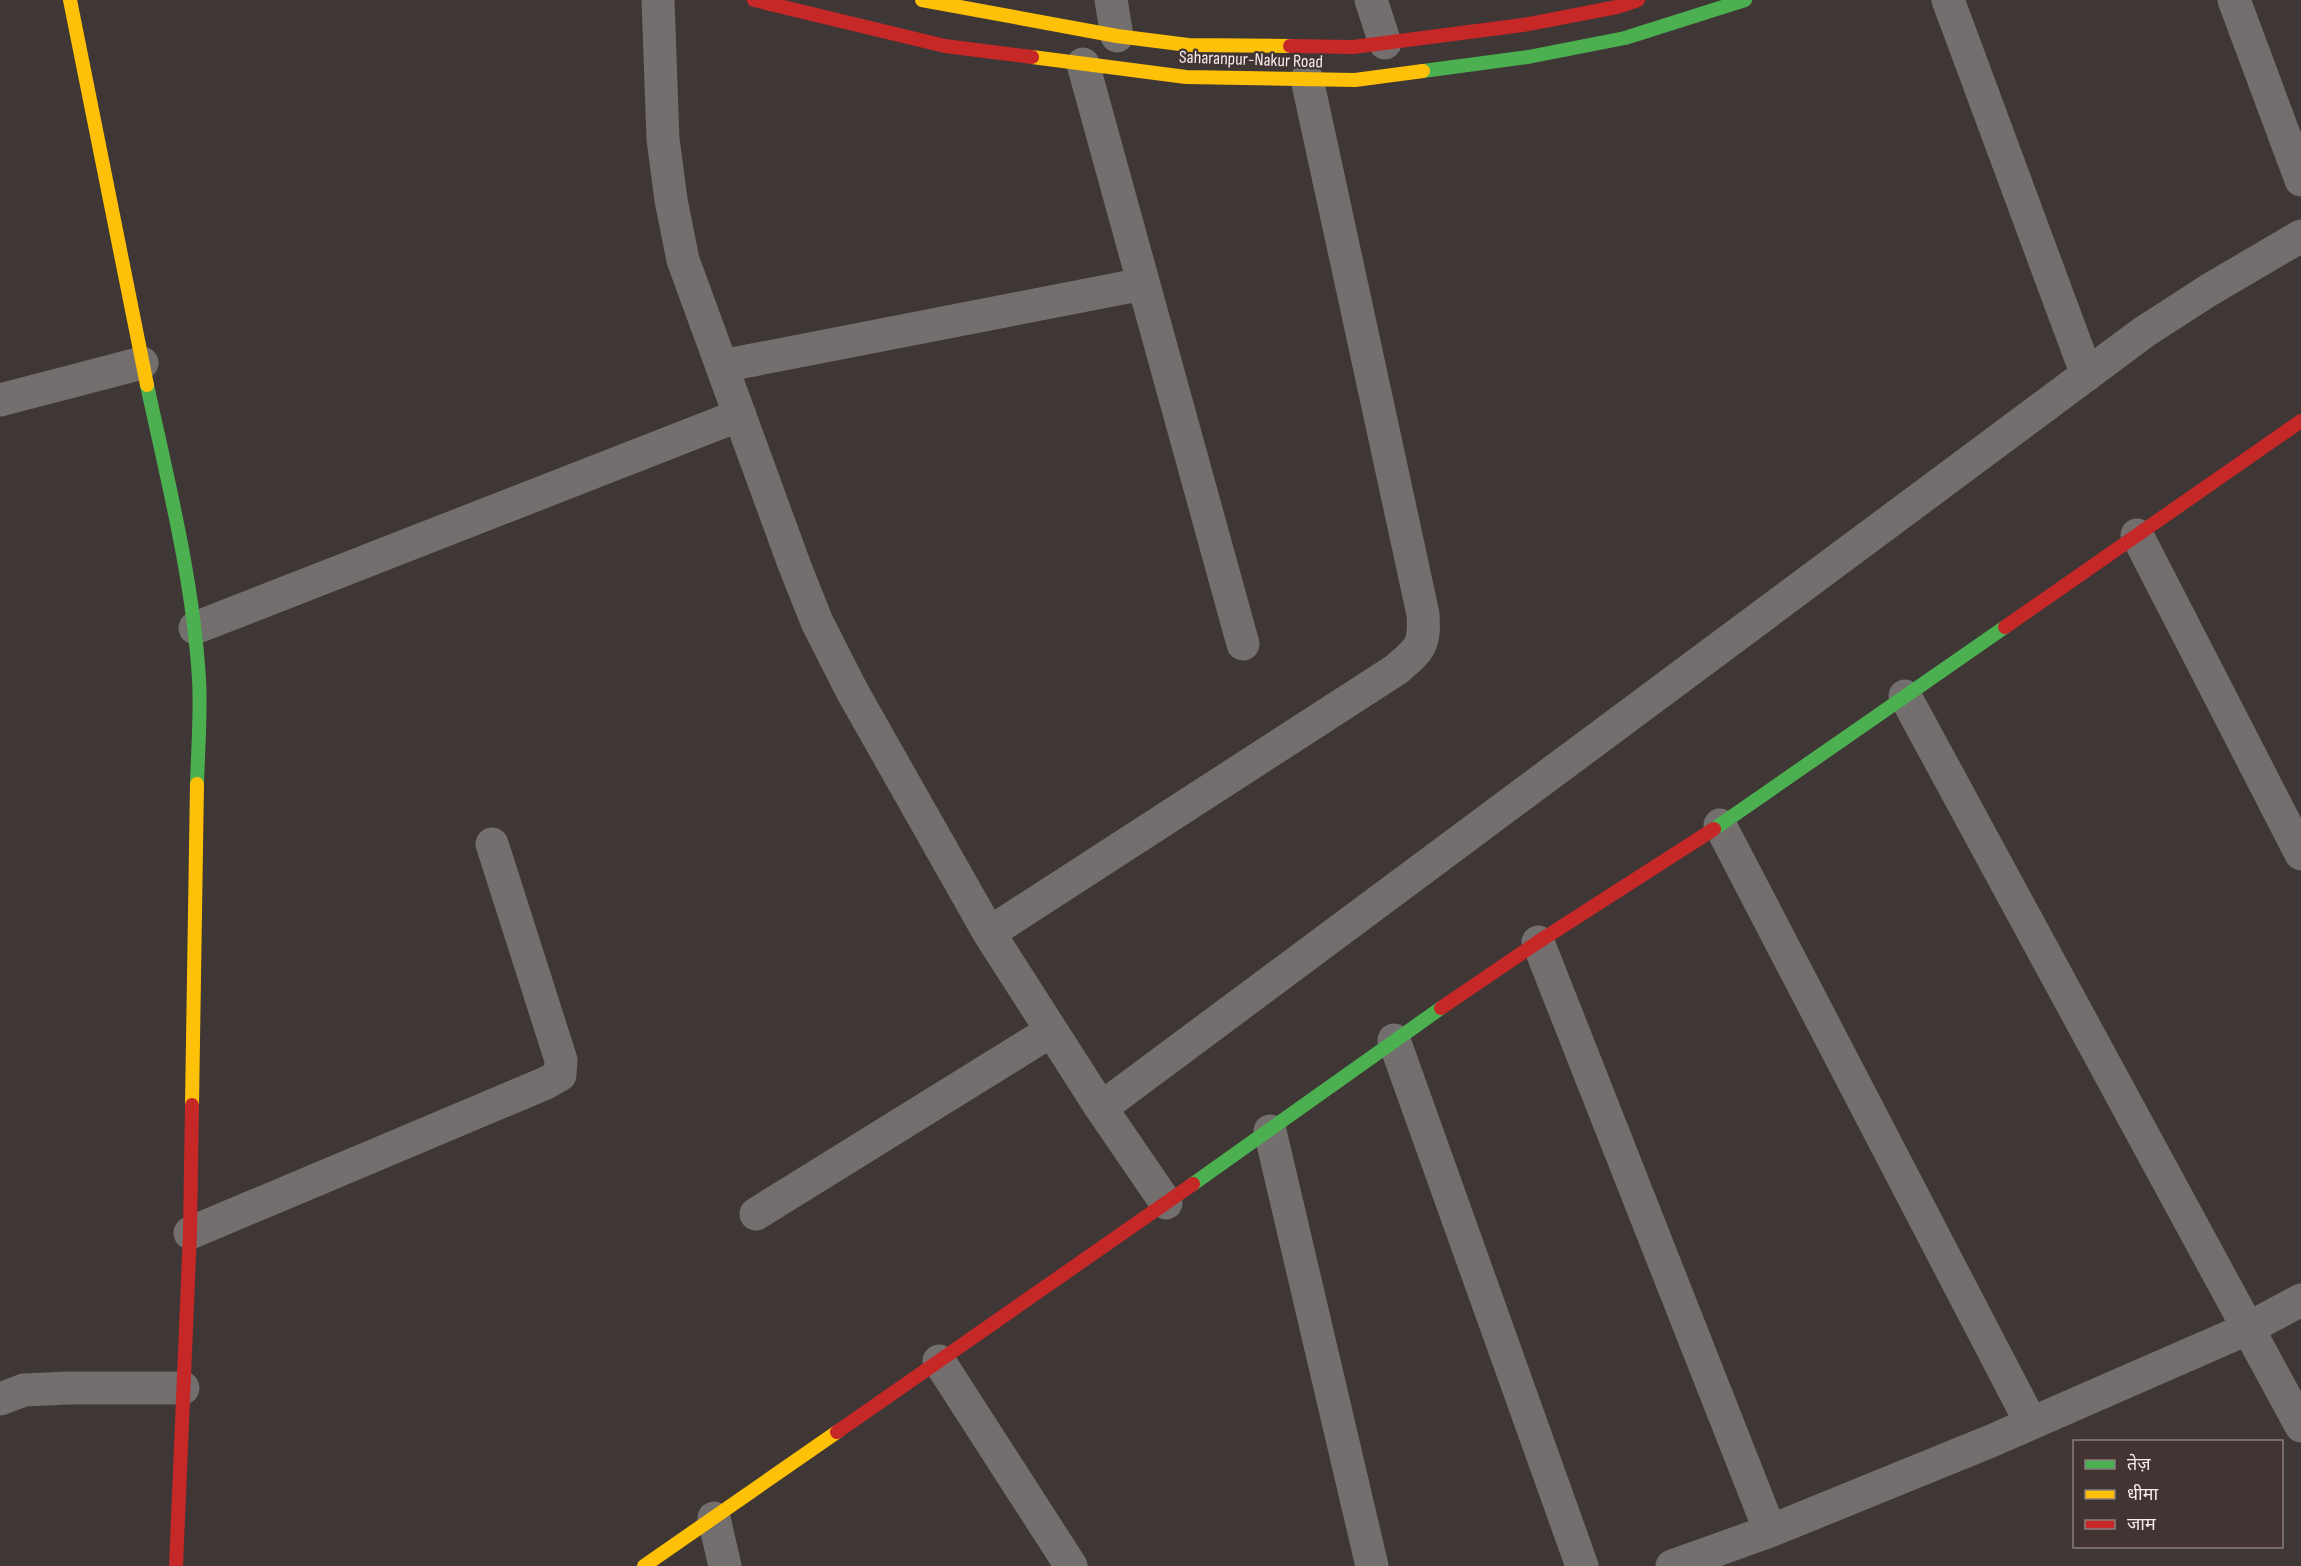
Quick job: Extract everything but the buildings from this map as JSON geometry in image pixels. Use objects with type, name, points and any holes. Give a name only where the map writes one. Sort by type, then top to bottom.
[{"type":"street","points":[[70,0],[116,242],[180,540],[195,628],[199,680],[190,1233],[176,1566]]},
{"type":"street","points":[[658,0],[663,139],[671,200],[683,260],[817,622],[852,691],[989,933],[1101,1108],[1166,1203]]},
{"type":"street","name":"Saharanpur-Nakur Road","points":[[754,0],[945,46],[1186,77],[1355,80],[1528,57],[1625,38],[1745,0]]},
{"type":"street","name":"Saharanpur-Nakur Road","points":[[922,0],[1117,36],[1188,45],[1353,48],[1523,25],[1623,2]]},
{"type":"street","points":[[1111,0],[1117,36]]},
{"type":"street","points":[[1371,0],[1385,43]]},
{"type":"street","points":[[1948,0],[2087,375]]},
{"type":"street","points":[[2234,0],[2301,180]]},
{"type":"street","points":[[1083,64],[1243,645]]},
{"type":"street","points":[[989,933],[1397,669],[1419,650],[1424,633],[1423,614],[1307,79]]},
{"type":"street","points":[[1101,1108],[2144,332],[2301,236]]},
{"type":"street","points":[[722,366],[1143,284]]},
{"type":"street","points":[[0,400],[142,363]]},
{"type":"street","points":[[195,628],[740,416]]},
{"type":"street","points":[[644,1566],[1270,1131],[1394,1040],[1538,942],[1720,825],[2137,535],[2298,430]]},
{"type":"street","points":[[2137,535],[2301,854]]},
{"type":"street","points":[[1905,696],[2301,1426]]},
{"type":"street","points":[[1720,825],[2031,1423]]},
{"type":"street","points":[[190,1233],[546,1083],[560,1075],[561,1060],[492,844]]},
{"type":"street","points":[[1538,942],[1770,1531]]},
{"type":"street","points":[[756,1214],[1051,1031]]},
{"type":"street","points":[[1394,1040],[1582,1566]]},
{"type":"street","points":[[1270,1131],[1372,1566]]},
{"type":"street","points":[[1684,1564],[1770,1531],[2031,1423],[2247,1329],[2301,1300]]},
{"type":"street","points":[[939,1361],[1071,1566]]},
{"type":"street","points":[[0,1399],[24,1390],[183,1388]]},
{"type":"street","points":[[714,1518],[725,1566]]},
{"type":"traffic: fast","points":[[1423,71],[1528,57],[1625,38],[1745,0]]},
{"type":"traffic: fast","points":[[147,385],[179,531],[196,642],[200,692],[197,784]]},
{"type":"traffic: fast","points":[[1714,829],[2005,627]]},
{"type":"traffic: fast","points":[[1193,1184],[1441,1008]]},
{"type":"traffic: slow","points":[[70,0],[147,385]]},
{"type":"traffic: slow","points":[[922,0],[1117,36],[1188,45],[1290,46]]},
{"type":"traffic: slow","points":[[1032,57],[1186,77],[1355,80],[1423,71]]},
{"type":"traffic: slow","points":[[192,1105],[197,784]]},
{"type":"traffic: slow","points":[[644,1566],[837,1432]]},
{"type":"traffic: jam","points":[[754,0],[945,46],[1032,57]]},
{"type":"traffic: jam","points":[[1290,46],[1353,47],[1523,25],[1617,7],[1638,0]]},
{"type":"traffic: jam","points":[[2005,627],[2301,421]]},
{"type":"traffic: jam","points":[[1441,1008],[1538,942],[1714,829]]},
{"type":"traffic: jam","points":[[176,1566],[190,1233],[192,1105]]},
{"type":"traffic: jam","points":[[837,1432],[1193,1184]]}]
